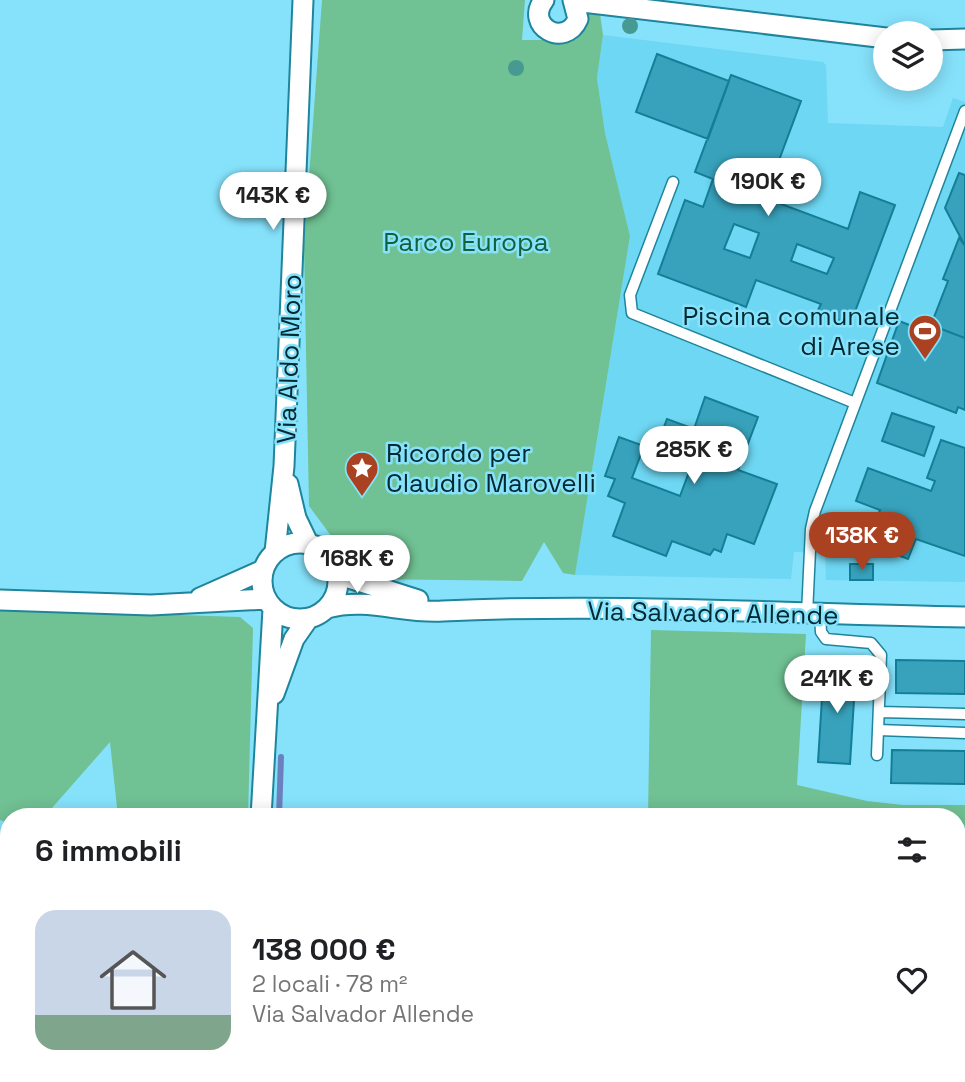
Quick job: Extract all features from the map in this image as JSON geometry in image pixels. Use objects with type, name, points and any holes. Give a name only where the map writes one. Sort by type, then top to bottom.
[{"type":"street","name":"Via Aldo Moro","points":[[275,552],[284,466],[303,0]]},
{"type":"street","points":[[544,0],[539,9],[539,21],[547,31],[559,34],[575,25],[578,13],[573,1],[873,36]]},
{"type":"street","points":[[943,40],[965,39]]},
{"type":"street","name":"Via Aldo Moro","points":[[284,466],[296,518],[308,543]]},
{"type":"street","points":[[263,757],[278,678],[294,639],[308,619],[327,608],[337,590],[337,569],[326,552],[308,543],[285,546],[275,552],[263,570],[262,589],[270,604],[289,618],[308,619]]},
{"type":"street","name":"Via Salvador Allende","points":[[337,569],[352,579],[406,597],[460,610]]},
{"type":"street","points":[[189,603],[263,570]]},
{"type":"street","points":[[0,600],[151,606],[189,603],[270,604]]},
{"type":"street","name":"Via Salvador Allende","points":[[327,608],[347,603],[369,603],[424,611],[965,617]]},
{"type":"street","points":[[261,808],[270,604]]},
{"type":"lane","points":[[877,755],[881,655],[878,648],[865,642],[826,639],[821,632],[813,614],[811,529],[855,403],[965,111]]},
{"type":"lane","points":[[673,182],[630,295],[632,313],[855,403]]},
{"type":"lane","points":[[879,712],[965,714]]},
{"type":"lane","points":[[878,730],[965,733]]},
{"type":"shaded area","points":[[603,35],[823,62],[826,65],[828,123],[943,127],[953,98],[965,102],[965,582],[826,580],[825,553],[799,552],[794,552],[791,579],[575,575],[630,236],[605,133],[597,78]]},
{"type":"green space","name":"Parco Europa","points":[[322,0],[525,0],[522,40],[576,40],[588,13],[600,14],[603,35],[597,78],[605,133],[630,236],[575,575],[563,573],[544,542],[522,581],[363,579],[309,506],[304,245]]},
{"type":"green space","points":[[0,609],[240,617],[253,628],[248,808],[117,808],[110,742],[52,808],[0,808]]},
{"type":"green space","points":[[651,630],[806,634],[797,785],[867,801],[903,805],[965,805],[965,808],[648,808]]},
{"type":"building","points":[[657,54],[729,81],[708,139],[636,112]]},
{"type":"building","points":[[731,75],[801,101],[765,198],[848,229],[860,192],[895,205],[850,325],[817,312],[821,304],[756,280],[746,307],[658,274],[685,200],[703,207],[713,179],[695,172]],"holes":[[[734,224],[759,233],[750,258],[724,249]],[[797,244],[834,258],[827,274],[791,261]]]},
{"type":"building","points":[[959,173],[965,175],[965,246],[945,208]]},
{"type":"building","points":[[959,238],[965,246],[965,338],[931,325],[948,281],[943,279]]},
{"type":"building","name":"Piscina comunale di Arese","points":[[899,321],[930,333],[933,326],[965,338],[965,410],[958,407],[956,413],[877,383]]},
{"type":"building","points":[[705,397],[758,417],[738,470],[777,484],[754,544],[727,534],[721,552],[714,549],[710,555],[672,541],[666,556],[613,536],[625,503],[608,496],[615,479],[605,476],[619,437],[644,446],[632,478],[680,496],[692,464],[655,450],[667,419],[694,429]]},
{"type":"building","points":[[892,413],[934,427],[924,456],[882,441]]},
{"type":"building","points":[[941,440],[965,448],[965,556],[916,539],[908,559],[868,544],[880,510],[856,501],[868,468],[931,491],[935,481],[927,478]]},
{"type":"building","points":[[850,564],[873,564],[873,580],[850,580]]},
{"type":"building","points":[[896,660],[965,661],[965,694],[896,693]]},
{"type":"building","points":[[824,666],[856,668],[850,764],[818,762]]},
{"type":"building","points":[[892,750],[965,751],[965,784],[891,783]]},
{"type":"waterway","points":[[279,808],[281,757]]},
{"type":"place","name":"Piscina comunale di Arese","points":[[925,361]]},
{"type":"place","name":"Ricordo per Claudio Marovelli","points":[[362,498]]}]
